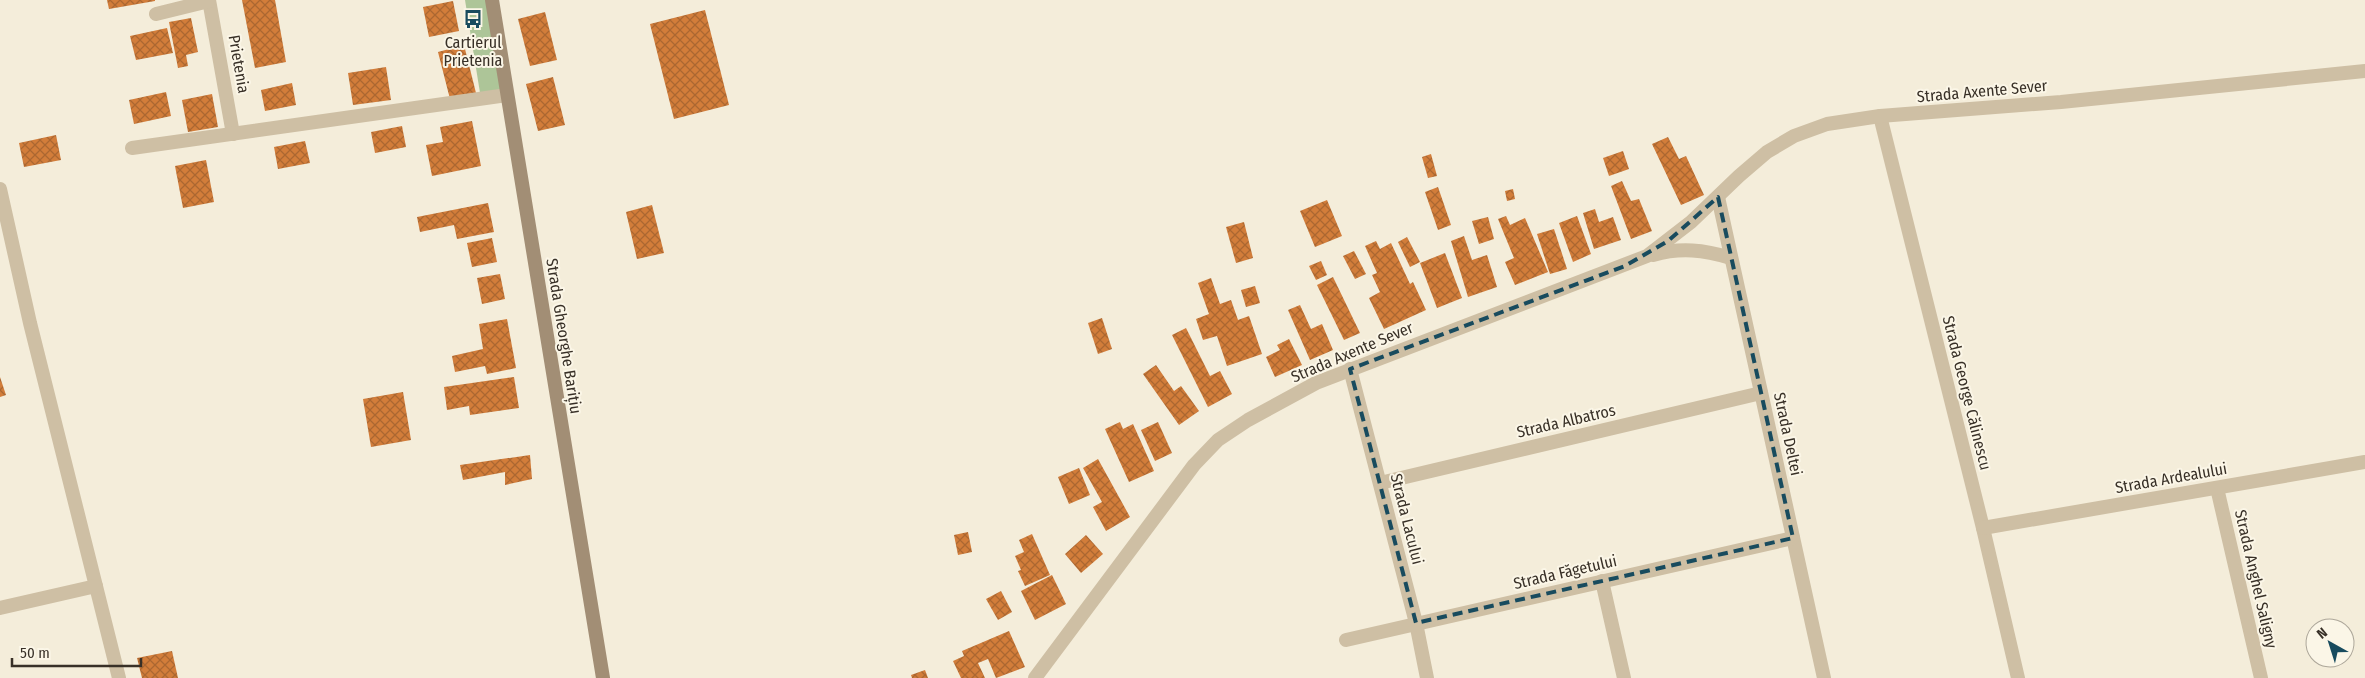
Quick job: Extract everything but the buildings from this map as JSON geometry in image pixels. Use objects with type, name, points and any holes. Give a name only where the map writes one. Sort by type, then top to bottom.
[{"type":"main road","name":"Strada Gheorghe Barițiu","points":[[492,0],[603,678]]},
{"type":"street","name":"Prietenia","points":[[156,14],[209,0],[233,134]]},
{"type":"street","name":"Strada Axente Sever","points":[[1647,256],[1691,222],[1767,152],[1794,136],[1827,124],[1880,116],[2062,102],[2365,73]]},
{"type":"street","points":[[132,148],[507,95]]},
{"type":"street","name":"Strada George Călinescu","points":[[1880,116],[1983,528],[2018,678]]},
{"type":"street","points":[[0,189],[30,323],[119,677]]},
{"type":"street","name":"Strada Deltei","points":[[1718,197],[1824,678]]},
{"type":"street","name":"Strada Axente Sever","points":[[1036,678],[1194,465],[1218,440],[1248,420],[1316,383],[1350,369],[1647,256],[1689,249],[1731,258]]},
{"type":"street","name":"Strada Lacului","points":[[1350,369],[1416,623],[1427,678]]},
{"type":"street","name":"Strada Albatros","points":[[1380,483],[1761,393]]},
{"type":"street","name":"Strada Ardealului","points":[[1983,528],[2365,462]]},
{"type":"street","name":"Strada Anghel Saligny","points":[[2217,488],[2261,678]]},
{"type":"street","name":"Strada Făgetului","points":[[1346,640],[1793,538]]},
{"type":"street","points":[[1602,581],[1624,678]]},
{"type":"street","points":[[0,608],[96,586]]},
{"type":"highlighted area","points":[[1718,197],[1793,538],[1416,623],[1350,369],[1625,266],[1668,241]]},
{"type":"green space","points":[[465,0],[492,0],[507,95],[481,99]]},
{"type":"place","name":"Cartierul Prietenia","points":[[473,19]]}]
